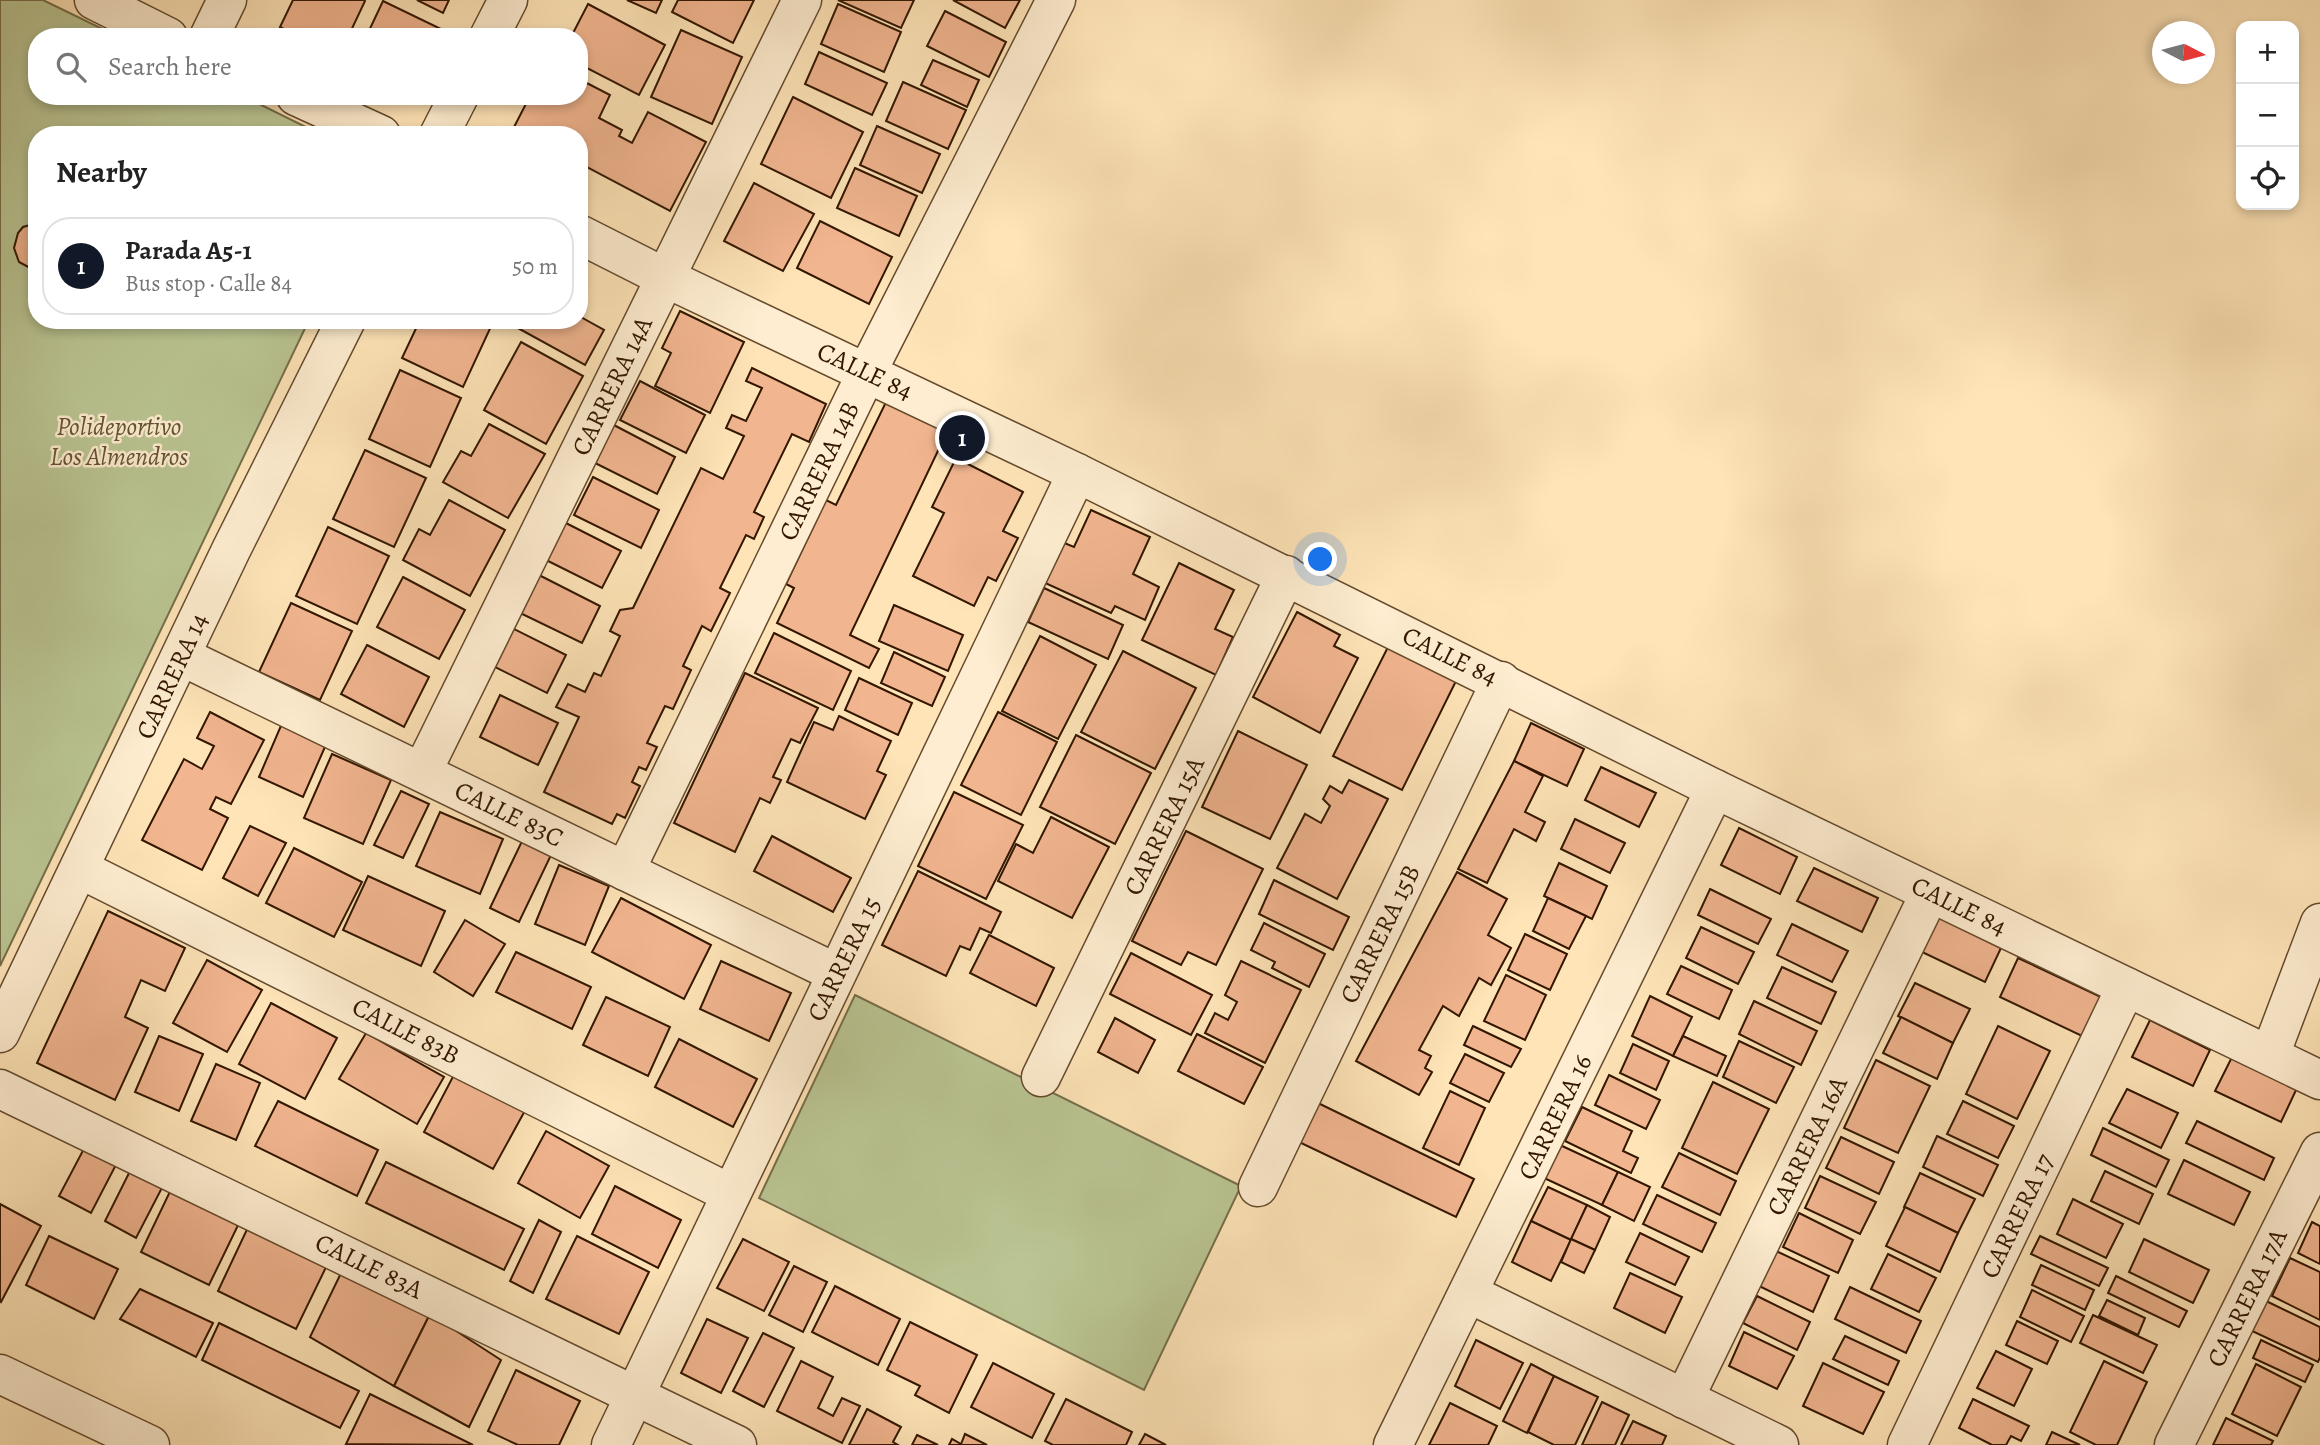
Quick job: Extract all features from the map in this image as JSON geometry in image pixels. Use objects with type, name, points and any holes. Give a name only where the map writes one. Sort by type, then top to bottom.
[{"type":"street","points":[[94,0],[150,28]]},
{"type":"street","points":[[213,28],[227,0]]},
{"type":"street","points":[[494,28],[508,0]]},
{"type":"street","name":"CARRERA 14A","points":[[422,772],[802,0]]},
{"type":"street","name":"CARRERA 14B","points":[[625,870],[867,372],[1056,0]]},
{"type":"street","points":[[316,105],[361,126]]},
{"type":"street","points":[[444,126],[454,105]]},
{"type":"street","name":"CALLE 84","points":[[588,239],[1077,473],[1716,789],[2320,1080]]},
{"type":"street","name":"CARRERA 14","points":[[0,1033],[342,329]]},
{"type":"street","name":"CARRERA 15","points":[[611,1445],[1077,473]]},
{"type":"street","name":"CARRERA 15A","points":[[1041,1077],[1286,575]]},
{"type":"street","name":"CALLE 83C","points":[[181,656],[836,973]]},
{"type":"street","name":"CARRERA 15B","points":[[1258,1187],[1502,681]]},
{"type":"street","name":"CARRERA 16","points":[[1393,1445],[1716,789]]},
{"type":"street","name":"CALLE 83B","points":[[80,869],[732,1194]]},
{"type":"street","name":"CARRERA 16A","points":[[1684,1399],[1930,893]]},
{"type":"street","points":[[2270,1055],[2320,923]]},
{"type":"street","name":"CARRERA 17","points":[[1907,1445],[2126,987]]},
{"type":"street","name":"CALLE 83A","points":[[0,1089],[737,1445]]},
{"type":"street","name":"CARRERA 17A","points":[[2174,1445],[2320,1152]]},
{"type":"street","points":[[1468,1293],[1779,1445]]},
{"type":"street","points":[[0,1374],[150,1445]]},
{"type":"green space","name":"Polideportivo Los Almendros","points":[[0,0],[43,0],[101,28],[28,28],[28,105],[261,105],[304,126],[28,126],[28,329],[305,329],[0,966]]},
{"type":"green space","points":[[855,995],[1241,1186],[1144,1390],[759,1198]]},
{"type":"building","points":[[293,0],[365,1],[352,28],[280,27]]},
{"type":"building","points":[[417,0],[449,0],[443,13]]},
{"type":"building","points":[[627,0],[662,0],[656,13]]},
{"type":"building","points":[[678,0],[754,0],[733,43],[672,12]]},
{"type":"building","points":[[838,0],[914,0],[901,28]]},
{"type":"building","points":[[953,0],[1020,0],[1005,28]]},
{"type":"building","points":[[383,1],[439,28],[370,28]]},
{"type":"building","points":[[588,4],[665,45],[639,95],[588,69],[588,28],[576,28]]},
{"type":"building","points":[[838,4],[901,32],[884,72],[821,44]]},
{"type":"building","points":[[945,11],[1006,42],[989,77],[927,46]]},
{"type":"building","points":[[681,30],[742,57],[712,124],[651,97]]},
{"type":"building","points":[[819,52],[887,83],[872,115],[805,84]]},
{"type":"building","points":[[933,60],[979,80],[967,107],[921,85]]},
{"type":"building","points":[[903,82],[966,110],[948,149],[886,121]]},
{"type":"building","points":[[588,84],[610,95],[599,118],[622,130],[619,136],[632,143],[648,112],[706,142],[670,211],[588,168],[588,126],[515,126],[525,105],[588,105]]},
{"type":"building","points":[[793,97],[863,132],[831,198],[761,164]]},
{"type":"building","points":[[877,126],[940,154],[922,193],[860,165]]},
{"type":"building","points":[[855,168],[917,196],[899,236],[837,208]]},
{"type":"building","points":[[754,183],[814,214],[783,271],[724,241]]},
{"type":"building","points":[[820,221],[892,257],[869,304],[797,268]]},
{"type":"building","points":[[28,226],[28,267],[19,262],[14,248],[18,233]]},
{"type":"building","points":[[680,311],[744,342],[710,413],[655,386],[671,353],[662,348]]},
{"type":"building","points":[[588,321],[604,330],[585,365],[520,329],[588,329]]},
{"type":"building","points":[[416,329],[490,329],[463,387],[402,358]]},
{"type":"building","points":[[521,342],[583,376],[546,444],[484,410]]},
{"type":"building","points":[[752,368],[826,404],[809,442],[792,434],[754,512],[764,517],[754,539],[746,535],[720,588],[730,593],[711,631],[702,626],[683,666],[691,670],[673,709],[665,706],[647,743],[657,747],[646,770],[639,767],[632,782],[640,786],[625,818],[617,814],[612,824],[544,792],[579,717],[556,707],[568,684],[585,692],[594,673],[601,676],[620,636],[610,631],[620,610],[633,608],[701,468],[723,479],[744,436],[726,428],[732,415],[746,421],[762,388],[746,381]]},
{"type":"building","points":[[400,370],[461,398],[430,467],[369,439]]},
{"type":"building","points":[[640,381],[705,415],[686,453],[620,420]]},
{"type":"building","points":[[886,402],[947,432],[850,635],[879,649],[869,668],[777,623],[794,588],[786,584],[826,500],[836,505]]},
{"type":"building","points":[[610,423],[675,457],[657,494],[591,461]]},
{"type":"building","points":[[489,424],[545,454],[508,518],[443,482],[461,451],[471,456]]},
{"type":"building","points":[[365,450],[426,478],[394,547],[333,519]]},
{"type":"building","points":[[956,458],[1023,492],[1003,531],[1018,538],[996,581],[988,577],[974,606],[913,576],[944,513],[932,507]]},
{"type":"building","points":[[593,477],[659,510],[641,548],[574,515]]},
{"type":"building","points":[[449,500],[505,530],[470,596],[403,560],[419,529],[430,535]]},
{"type":"building","points":[[1091,510],[1150,537],[1133,574],[1159,587],[1145,620],[1115,606],[1111,613],[1043,582],[1062,542],[1074,547]]},
{"type":"building","points":[[556,518],[621,551],[602,588],[536,555]]},
{"type":"building","points":[[328,527],[389,556],[357,624],[296,596]]},
{"type":"building","points":[[1179,563],[1234,590],[1215,629],[1233,637],[1216,675],[1142,640]]},
{"type":"building","points":[[535,573],[600,606],[582,643],[516,611]]},
{"type":"building","points":[[403,577],[465,610],[439,659],[377,627]]},
{"type":"building","points":[[1044,588],[1123,625],[1108,659],[1028,622]]},
{"type":"building","points":[[291,603],[352,631],[320,700],[259,672]]},
{"type":"building","points":[[894,605],[963,635],[948,671],[879,641]]},
{"type":"building","points":[[1297,612],[1340,635],[1334,646],[1358,658],[1320,733],[1253,697]]},
{"type":"building","points":[[500,622],[566,655],[547,693],[481,660]]},
{"type":"building","points":[[774,633],[851,671],[833,710],[755,673]]},
{"type":"building","points":[[1040,636],[1096,665],[1058,739],[1002,711]]},
{"type":"building","points":[[1390,643],[1458,677],[1402,790],[1333,756]]},
{"type":"building","points":[[367,645],[429,677],[404,727],[341,694]]},
{"type":"building","points":[[1123,651],[1196,688],[1155,769],[1081,732]]},
{"type":"building","points":[[894,652],[945,677],[932,706],[881,683]]},
{"type":"building","points":[[745,673],[818,708],[800,743],[791,739],[773,777],[781,780],[770,803],[760,798],[735,852],[674,823]]},
{"type":"building","points":[[859,678],[912,703],[898,735],[845,710]]},
{"type":"building","points":[[500,695],[558,723],[538,765],[480,737]]},
{"type":"building","points":[[210,712],[264,740],[231,804],[216,797],[210,809],[228,818],[202,870],[142,840],[184,759],[202,769],[214,746],[197,738]]},
{"type":"building","points":[[998,712],[1057,742],[1021,815],[961,785]]},
{"type":"building","points":[[839,716],[891,741],[877,771],[886,775],[865,819],[787,782],[814,722],[833,730]]},
{"type":"building","points":[[283,721],[328,740],[303,797],[259,777]]},
{"type":"building","points":[[1531,723],[1584,749],[1567,786],[1514,761]]},
{"type":"building","points":[[1238,731],[1307,765],[1270,839],[1202,807]]},
{"type":"building","points":[[1076,735],[1151,773],[1115,844],[1040,807]]},
{"type":"building","points":[[332,754],[391,780],[363,844],[304,818]]},
{"type":"building","points":[[1514,761],[1543,776],[1525,812],[1545,822],[1536,841],[1514,829],[1487,883],[1458,869]]},
{"type":"building","points":[[1601,767],[1656,793],[1639,827],[1585,800]]},
{"type":"building","points":[[1349,780],[1388,799],[1337,899],[1277,868],[1305,814],[1321,823],[1330,806],[1323,799],[1330,786],[1342,793]]},
{"type":"building","points":[[401,791],[429,804],[403,858],[374,845]]},
{"type":"building","points":[[954,792],[1023,825],[986,899],[918,866]]},
{"type":"building","points":[[440,812],[503,839],[480,894],[416,866]]},
{"type":"building","points":[[1051,817],[1109,847],[1072,918],[998,881],[1016,844],[1033,853]]},
{"type":"building","points":[[1575,819],[1625,843],[1610,873],[1561,849]]},
{"type":"building","points":[[250,826],[286,843],[258,896],[223,878]]},
{"type":"building","points":[[1739,828],[1797,857],[1780,894],[1721,865]]},
{"type":"building","points":[[1186,831],[1263,869],[1216,965],[1188,952],[1181,965],[1132,941]]},
{"type":"building","points":[[772,836],[851,878],[833,912],[754,871]]},
{"type":"building","points":[[523,839],[552,853],[519,922],[490,908]]},
{"type":"building","points":[[294,848],[362,882],[334,937],[266,903]]},
{"type":"building","points":[[1559,863],[1607,886],[1592,919],[1544,896]]},
{"type":"building","points":[[559,865],[609,886],[585,945],[535,924]]},
{"type":"building","points":[[1814,868],[1878,898],[1862,932],[1797,901]]},
{"type":"building","points":[[918,871],[1001,912],[991,933],[980,928],[970,950],[960,946],[946,976],[882,945]]},
{"type":"building","points":[[1457,872],[1507,899],[1488,935],[1511,948],[1491,985],[1479,978],[1459,1016],[1443,1006],[1419,1050],[1431,1056],[1425,1068],[1432,1072],[1419,1095],[1356,1061]]},
{"type":"building","points":[[368,876],[445,911],[421,966],[343,930]]},
{"type":"building","points":[[1274,880],[1349,917],[1333,950],[1259,914]]},
{"type":"building","points":[[1710,889],[1771,919],[1758,944],[1698,915]]},
{"type":"building","points":[[621,898],[711,945],[684,999],[592,952]]},
{"type":"building","points":[[1548,898],[1586,916],[1569,949],[1533,931]]},
{"type":"building","points":[[108,911],[185,948],[165,991],[141,980],[125,1017],[148,1028],[115,1100],[37,1063]]},
{"type":"building","points":[[1939,917],[2001,948],[1985,982],[1922,952]]},
{"type":"building","points":[[465,920],[505,944],[473,996],[434,972]]},
{"type":"building","points":[[1264,923],[1325,954],[1309,987],[1272,968],[1275,962],[1251,950]]},
{"type":"building","points":[[1792,924],[1848,951],[1832,982],[1777,955]]},
{"type":"building","points":[[1701,927],[1754,952],[1738,984],[1686,958]]},
{"type":"building","points":[[1525,934],[1567,954],[1550,990],[1508,970]]},
{"type":"building","points":[[989,935],[1054,968],[1036,1006],[970,973]]},
{"type":"building","points":[[516,952],[591,987],[572,1029],[496,992]]},
{"type":"building","points":[[1131,953],[1212,995],[1191,1035],[1110,994]]},
{"type":"building","points":[[2018,958],[2101,997],[2082,1036],[2000,997]]},
{"type":"building","points":[[207,960],[262,990],[227,1052],[173,1023]]},
{"type":"building","points":[[721,961],[791,993],[769,1041],[700,1009]]},
{"type":"building","points":[[1241,961],[1301,990],[1265,1063],[1205,1033],[1215,1013],[1228,1020],[1237,1002],[1225,995]]},
{"type":"building","points":[[1681,966],[1732,990],[1719,1019],[1667,994]]},
{"type":"building","points":[[1782,967],[1836,992],[1821,1024],[1767,998]]},
{"type":"building","points":[[1506,975],[1546,995],[1525,1040],[1484,1021]]},
{"type":"building","points":[[1915,983],[1970,1009],[1953,1043],[1898,1016]]},
{"type":"building","points":[[1650,996],[1692,1017],[1673,1056],[1632,1036]]},
{"type":"building","points":[[606,997],[670,1027],[648,1076],[583,1045]]},
{"type":"building","points":[[1754,1001],[1817,1031],[1801,1065],[1739,1034]]},
{"type":"building","points":[[271,1003],[337,1038],[305,1099],[239,1064]]},
{"type":"building","points":[[1901,1017],[1953,1043],[1937,1079],[1883,1053]]},
{"type":"building","points":[[1115,1018],[1155,1040],[1138,1073],[1098,1052]]},
{"type":"building","points":[[2150,1020],[2210,1050],[2193,1086],[2132,1057]]},
{"type":"building","points":[[1473,1026],[1521,1049],[1511,1067],[1464,1045]]},
{"type":"building","points":[[1998,1026],[2050,1051],[2017,1119],[1966,1094]]},
{"type":"building","points":[[366,1033],[444,1077],[417,1124],[339,1079]]},
{"type":"building","points":[[1197,1034],[1263,1067],[1244,1104],[1178,1071]]},
{"type":"building","points":[[159,1036],[203,1054],[179,1111],[135,1092]]},
{"type":"building","points":[[1683,1036],[1726,1056],[1717,1076],[1673,1056]]},
{"type":"building","points":[[679,1039],[757,1079],[733,1127],[655,1087]]},
{"type":"building","points":[[1739,1041],[1794,1067],[1776,1103],[1723,1077]]},
{"type":"building","points":[[1633,1044],[1669,1061],[1656,1090],[1620,1073]]},
{"type":"building","points":[[1465,1054],[1504,1073],[1489,1102],[1450,1083]]},
{"type":"building","points":[[2232,1057],[2297,1088],[2281,1122],[2215,1091]]},
{"type":"building","points":[[1876,1060],[1930,1086],[1898,1153],[1844,1128]]},
{"type":"building","points":[[216,1064],[260,1083],[236,1140],[191,1121]]},
{"type":"building","points":[[457,1069],[527,1107],[493,1169],[424,1132]]},
{"type":"building","points":[[1609,1075],[1660,1100],[1646,1129],[1595,1105]]},
{"type":"building","points":[[1713,1082],[1769,1109],[1737,1174],[1682,1148]]},
{"type":"building","points":[[2127,1089],[2178,1113],[2161,1148],[2109,1123]]},
{"type":"building","points":[[1450,1091],[1485,1108],[1459,1165],[1423,1148]]},
{"type":"building","points":[[278,1101],[378,1150],[357,1196],[255,1146]]},
{"type":"building","points":[[1963,1101],[2014,1126],[1998,1158],[1947,1134]]},
{"type":"building","points":[[1318,1103],[1474,1179],[1456,1217],[1299,1142]]},
{"type":"building","points":[[1582,1107],[1632,1131],[1623,1151],[1638,1158],[1631,1173],[1565,1141]]},
{"type":"building","points":[[2197,1121],[2274,1158],[2264,1180],[2186,1143]]},
{"type":"building","points":[[2103,1128],[2169,1160],[2156,1187],[2091,1155]]},
{"type":"building","points":[[546,1131],[609,1166],[580,1218],[518,1183]]},
{"type":"building","points":[[1937,1136],[1998,1165],[1983,1196],[1923,1167]]},
{"type":"building","points":[[1841,1137],[1894,1162],[1879,1194],[1826,1168]]},
{"type":"building","points":[[88,1141],[120,1157],[91,1213],[59,1196]]},
{"type":"building","points":[[1560,1145],[1618,1172],[1602,1205],[1544,1178]]},
{"type":"building","points":[[1679,1153],[1736,1181],[1720,1215],[1662,1187]]},
{"type":"building","points":[[2184,1160],[2250,1192],[2234,1225],[2168,1194]]},
{"type":"building","points":[[386,1162],[524,1229],[504,1270],[366,1203]]},
{"type":"building","points":[[133,1165],[165,1182],[136,1238],[105,1221]]},
{"type":"building","points":[[2105,1171],[2153,1194],[2139,1224],[2091,1201]]},
{"type":"building","points":[[1618,1172],[1650,1187],[1634,1221],[1602,1205]]},
{"type":"building","points":[[1920,1173],[1975,1199],[1958,1233],[1904,1207]]},
{"type":"building","points":[[1820,1176],[1876,1202],[1860,1234],[1805,1208]]},
{"type":"building","points":[[175,1181],[243,1215],[209,1285],[141,1252]]},
{"type":"building","points":[[615,1186],[681,1220],[658,1268],[592,1234]]},
{"type":"building","points":[[1548,1187],[1587,1205],[1571,1240],[1531,1221]]},
{"type":"building","points":[[1657,1195],[1716,1223],[1702,1252],[1643,1224]]},
{"type":"building","points":[[2073,1199],[2123,1224],[2106,1258],[2057,1234]]},
{"type":"building","points":[[0,1204],[41,1226],[1,1302],[0,1301]]},
{"type":"building","points":[[1587,1205],[1610,1217],[1595,1250],[1571,1239]]},
{"type":"building","points":[[1905,1207],[1958,1233],[1940,1272],[1886,1246]]},
{"type":"building","points":[[1799,1213],[1853,1240],[1838,1273],[1783,1247]]},
{"type":"building","points":[[539,1220],[561,1232],[533,1293],[510,1281]]},
{"type":"building","points":[[1531,1221],[1571,1240],[1551,1281],[1512,1262]]},
{"type":"building","points":[[2312,1222],[2320,1226],[2320,1264],[2298,1253]]},
{"type":"building","points":[[250,1223],[329,1261],[296,1329],[218,1291]]},
{"type":"building","points":[[1640,1233],[1689,1257],[1675,1285],[1626,1262]]},
{"type":"building","points":[[49,1236],[118,1269],[94,1319],[26,1285]]},
{"type":"building","points":[[577,1236],[649,1272],[619,1334],[546,1299]]},
{"type":"building","points":[[2040,1236],[2108,1268],[2099,1286],[2031,1254]]},
{"type":"building","points":[[743,1239],[789,1262],[764,1311],[717,1288]]},
{"type":"building","points":[[1571,1239],[1595,1250],[1584,1273],[1561,1262]]},
{"type":"building","points":[[2144,1239],[2209,1270],[2193,1303],[2129,1272]]},
{"type":"building","points":[[1776,1251],[1829,1276],[1813,1312],[1759,1286]]},
{"type":"building","points":[[1888,1254],[1936,1278],[1919,1312],[1871,1289]]},
{"type":"building","points":[[2290,1258],[2320,1272],[2320,1320],[2272,1296]]},
{"type":"building","points":[[2041,1265],[2094,1290],[2085,1310],[2032,1285]]},
{"type":"building","points":[[794,1266],[827,1282],[803,1332],[769,1315]]},
{"type":"building","points":[[342,1271],[430,1314],[394,1386],[310,1337]]},
{"type":"building","points":[[1630,1273],[1682,1297],[1665,1333],[1614,1308]]},
{"type":"building","points":[[2116,1276],[2187,1311],[2179,1327],[2108,1293]]},
{"type":"building","points":[[835,1286],[900,1319],[878,1365],[812,1332]]},
{"type":"building","points":[[1850,1287],[1921,1321],[1906,1353],[1835,1319]]},
{"type":"building","points":[[140,1289],[213,1323],[196,1357],[120,1319]]},
{"type":"building","points":[[2032,1290],[2084,1316],[2071,1342],[2020,1317]]},
{"type":"building","points":[[1757,1296],[1810,1322],[1797,1350],[1743,1323]]},
{"type":"building","points":[[2107,1300],[2145,1318],[2138,1335],[2099,1316]]},
{"type":"building","points":[[2264,1300],[2320,1327],[2318,1362],[2250,1330]]},
{"type":"building","points":[[430,1314],[501,1360],[469,1427],[394,1386]]},
{"type":"building","points":[[2093,1315],[2157,1345],[2143,1373],[2080,1343]]},
{"type":"building","points":[[707,1319],[748,1338],[721,1393],[681,1373]]},
{"type":"building","points":[[2017,1321],[2058,1341],[2047,1364],[2006,1345]]},
{"type":"building","points":[[910,1322],[977,1355],[949,1413],[915,1395],[920,1386],[887,1370]]},
{"type":"building","points":[[219,1323],[359,1391],[340,1428],[202,1360]]},
{"type":"building","points":[[1744,1332],[1794,1356],[1777,1389],[1729,1366]]},
{"type":"building","points":[[763,1333],[794,1348],[764,1407],[733,1391]]},
{"type":"building","points":[[1845,1336],[1899,1361],[1888,1385],[1833,1359]]},
{"type":"building","points":[[1476,1340],[1523,1363],[1500,1409],[1455,1386]]},
{"type":"building","points":[[2261,1340],[2313,1365],[2305,1382],[2253,1358]]},
{"type":"building","points":[[1996,1351],[2032,1369],[2014,1406],[1977,1388]]},
{"type":"building","points":[[801,1361],[833,1377],[818,1408],[833,1416],[842,1398],[860,1406],[842,1443],[777,1411]]},
{"type":"building","points":[[2104,1361],[2147,1382],[2117,1445],[2096,1445],[2070,1432]]},
{"type":"building","points":[[993,1363],[1054,1394],[1032,1438],[971,1407]]},
{"type":"building","points":[[1823,1363],[1884,1392],[1863,1434],[1803,1406]]},
{"type":"building","points":[[1531,1364],[1554,1376],[1527,1433],[1503,1421]]},
{"type":"building","points":[[2256,1364],[2301,1387],[2277,1436],[2232,1414]]},
{"type":"building","points":[[516,1370],[580,1401],[559,1445],[518,1445],[488,1431]]},
{"type":"building","points":[[1554,1376],[1598,1397],[1575,1445],[1554,1445],[1528,1432]]},
{"type":"building","points":[[370,1394],[473,1445],[346,1444]]},
{"type":"building","points":[[1066,1399],[1132,1432],[1126,1445],[1053,1445],[1045,1441]]},
{"type":"building","points":[[1973,1399],[2029,1426],[2021,1441],[2011,1436],[2006,1445],[1992,1445],[1959,1428]]},
{"type":"building","points":[[1602,1402],[1629,1415],[1615,1445],[1582,1445]]},
{"type":"building","points":[[1450,1403],[1497,1426],[1488,1445],[1429,1445]]},
{"type":"building","points":[[867,1409],[901,1427],[893,1442],[898,1445],[849,1445]]},
{"type":"building","points":[[2226,1418],[2273,1441],[2271,1445],[2213,1445]]},
{"type":"building","points":[[1633,1421],[1666,1436],[1662,1445],[1621,1445]]},
{"type":"building","points":[[2052,1432],[2080,1445],[2046,1445]]},
{"type":"building","points":[[965,1434],[987,1445],[949,1445],[952,1439],[961,1444]]},
{"type":"building","points":[[1145,1434],[1166,1445],[1139,1445]]},
{"type":"building","points":[[917,1435],[938,1445],[912,1445]]},
{"type":"place","name":"Parada A5-1","points":[[962,438]]}]
